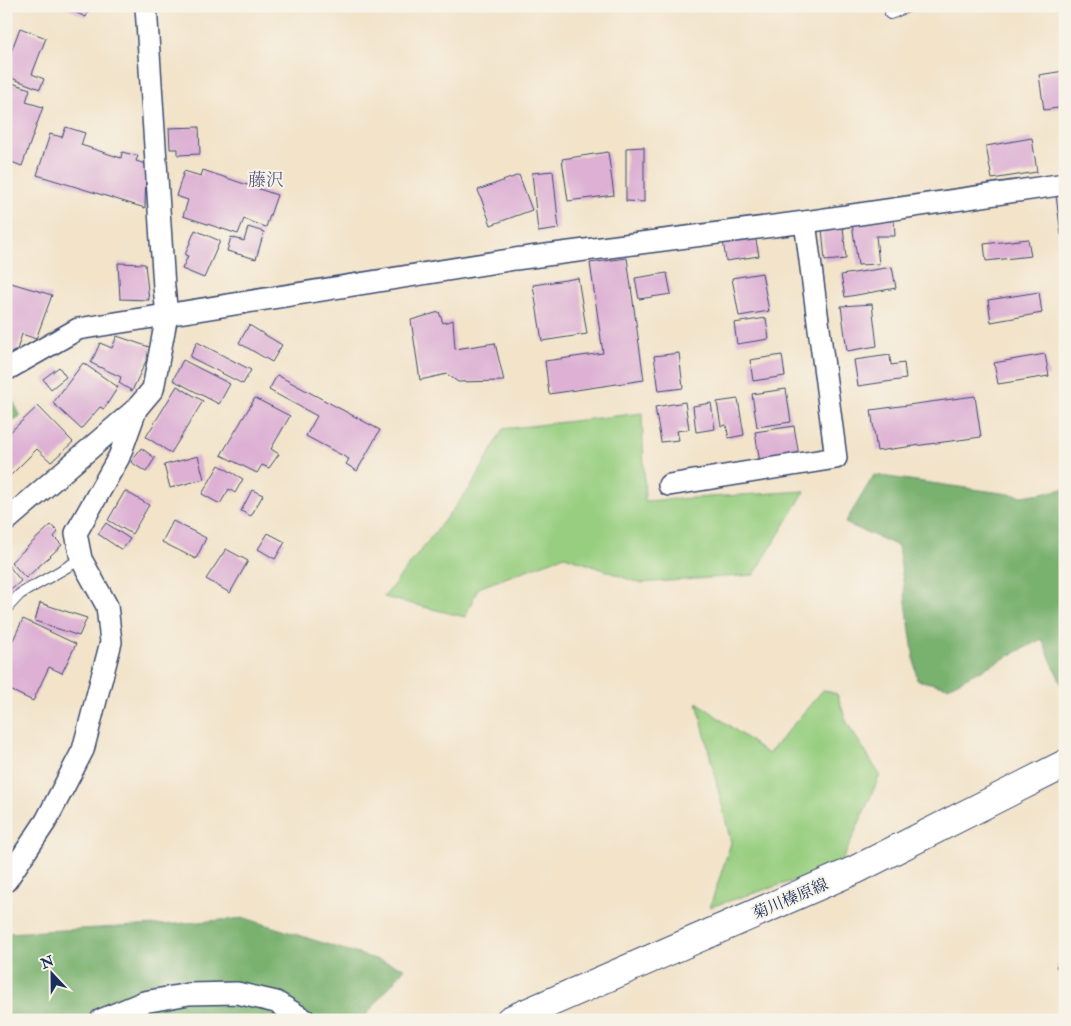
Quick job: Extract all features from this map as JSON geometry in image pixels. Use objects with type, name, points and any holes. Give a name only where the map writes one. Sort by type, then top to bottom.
[{"type":"main road","name":"菊川榛原線","points":[[510,1020],[855,870],[1065,764]]},
{"type":"street","points":[[6,520],[137,408],[153,389],[167,315],[146,6]]},
{"type":"street","points":[[6,370],[78,329],[515,259],[805,222],[1065,184]]},
{"type":"street","points":[[669,484],[836,458],[805,222]]},
{"type":"street","points":[[6,882],[46,821],[82,750],[111,642],[107,606],[81,559],[76,533],[119,457],[137,408]]},
{"type":"street","points":[[101,1020],[144,1002],[189,994],[237,993],[276,1002],[305,1020]]},
{"type":"lane","points":[[890,14],[910,6]]},
{"type":"lane","points":[[6,609],[20,594],[81,559]]},
{"type":"green space","points":[[8,392],[21,416],[6,424],[6,393]]},
{"type":"green space","points":[[642,413],[645,501],[805,491],[754,575],[639,583],[565,556],[478,588],[465,617],[384,597],[473,484],[503,429]]},
{"type":"green space","points":[[874,475],[1023,496],[1065,489],[1065,693],[1042,639],[948,687],[917,680],[898,546],[845,523]]},
{"type":"green space","points":[[823,690],[837,694],[847,723],[880,775],[840,866],[710,907],[731,843],[697,702],[768,754]]},
{"type":"green space","points":[[245,918],[405,968],[362,1020],[6,1020],[6,933],[175,924]]},
{"type":"building","points":[[61,6],[90,6],[86,17]]},
{"type":"building","points":[[20,28],[46,38],[32,74],[44,79],[40,89],[6,76],[6,65]]},
{"type":"building","points":[[1064,71],[1065,107],[1044,110],[1039,75]]},
{"type":"building","points":[[9,82],[30,89],[26,102],[43,107],[22,166],[6,160],[6,91]]},
{"type":"building","points":[[66,127],[85,133],[81,145],[121,158],[122,152],[138,156],[136,161],[146,164],[145,208],[37,175],[50,134],[62,137]]},
{"type":"building","points":[[199,127],[200,154],[178,155],[178,149],[170,149],[169,128]]},
{"type":"building","points":[[1032,138],[1037,172],[992,179],[986,146]]},
{"type":"building","points":[[644,147],[644,202],[626,201],[626,148]]},
{"type":"building","points":[[608,152],[614,195],[568,201],[562,159]]},
{"type":"building","points":[[203,170],[277,195],[266,227],[244,219],[238,234],[183,216],[188,200],[176,196],[184,171],[201,176]]},
{"type":"building","points":[[553,171],[559,229],[538,232],[532,173]]},
{"type":"building","points":[[519,175],[532,210],[491,225],[478,190]]},
{"type":"building","points":[[1065,194],[1065,235],[1061,235],[1056,195]]},
{"type":"building","points":[[894,218],[895,236],[876,236],[879,264],[858,265],[852,224]]},
{"type":"building","points":[[843,226],[846,259],[825,261],[822,228]]},
{"type":"building","points":[[248,227],[264,232],[256,259],[227,251],[231,237],[244,241]]},
{"type":"building","points":[[195,230],[220,241],[204,278],[182,269],[188,256],[185,255]]},
{"type":"building","points":[[755,235],[759,256],[726,261],[723,240]]},
{"type":"building","points":[[1028,239],[1031,256],[986,261],[984,244]]},
{"type":"building","points":[[627,258],[644,380],[549,394],[545,361],[603,353],[590,263]]},
{"type":"building","points":[[118,263],[145,264],[149,300],[120,299]]},
{"type":"building","points":[[892,267],[896,288],[845,297],[841,275]]},
{"type":"building","points":[[667,273],[671,294],[639,299],[635,278]]},
{"type":"building","points":[[762,273],[769,311],[739,316],[732,278]]},
{"type":"building","points":[[578,278],[587,334],[542,341],[533,285]]},
{"type":"building","points":[[11,283],[52,295],[36,339],[22,334],[17,350],[6,355],[6,294]]},
{"type":"building","points":[[1039,292],[1042,313],[991,322],[988,300]]},
{"type":"building","points":[[872,304],[877,346],[847,351],[841,306]]},
{"type":"building","points":[[439,312],[443,323],[453,320],[455,349],[495,343],[504,381],[458,382],[447,374],[420,380],[411,320]]},
{"type":"building","points":[[766,318],[769,339],[737,344],[734,323]]},
{"type":"building","points":[[249,325],[282,345],[272,362],[239,343]]},
{"type":"building","points":[[117,336],[152,348],[132,391],[119,383],[121,377],[91,363],[100,343],[112,348]]},
{"type":"building","points":[[197,342],[251,370],[243,384],[190,357]]},
{"type":"building","points":[[679,353],[683,388],[659,391],[654,356]]},
{"type":"building","points":[[1045,354],[1049,376],[998,384],[994,363]]},
{"type":"building","points":[[782,355],[785,376],[753,381],[750,360]]},
{"type":"building","points":[[890,355],[891,365],[904,363],[906,379],[858,386],[854,360]]},
{"type":"building","points":[[183,360],[230,384],[219,404],[173,380]]},
{"type":"building","points":[[83,363],[118,387],[104,409],[100,407],[81,429],[53,403]]},
{"type":"building","points":[[59,367],[66,377],[51,389],[43,379]]},
{"type":"building","points":[[277,375],[380,430],[357,471],[346,464],[349,459],[306,436],[317,416],[269,390]]},
{"type":"building","points":[[177,386],[203,401],[171,453],[146,437]]},
{"type":"building","points":[[786,389],[791,422],[757,427],[752,394]]},
{"type":"building","points":[[975,396],[981,437],[877,451],[871,410]]},
{"type":"building","points":[[255,398],[290,416],[271,449],[279,454],[269,468],[262,465],[257,473],[221,455]]},
{"type":"building","points":[[738,399],[744,435],[729,438],[726,425],[721,426],[717,402]]},
{"type":"building","points":[[685,402],[689,429],[677,431],[679,440],[661,442],[655,407]]},
{"type":"building","points":[[711,403],[715,429],[696,432],[693,406]]},
{"type":"building","points":[[38,406],[73,442],[51,462],[37,449],[6,480],[6,436]]},
{"type":"building","points":[[794,426],[799,456],[760,463],[755,432]]},
{"type":"building","points":[[141,448],[155,458],[146,472],[131,462]]},
{"type":"building","points":[[198,456],[204,479],[170,488],[164,465]]},
{"type":"building","points":[[219,465],[243,479],[235,493],[229,489],[220,504],[202,494]]},
{"type":"building","points":[[252,490],[263,495],[251,516],[241,511]]},
{"type":"building","points":[[125,491],[149,505],[132,534],[108,520]]},
{"type":"building","points":[[173,521],[206,538],[196,559],[162,542]]},
{"type":"building","points":[[106,523],[130,539],[122,550],[98,534]]},
{"type":"building","points":[[51,525],[58,532],[54,537],[62,545],[26,578],[11,562]]},
{"type":"building","points":[[268,533],[285,542],[275,559],[258,549]]},
{"type":"building","points":[[226,549],[248,561],[230,593],[206,579]]},
{"type":"building","points":[[8,565],[21,581],[12,589],[6,583],[6,566]]},
{"type":"building","points":[[40,603],[87,618],[79,636],[35,621]]},
{"type":"building","points":[[23,619],[76,644],[62,673],[49,667],[33,701],[6,688],[6,655]]},
{"type":"building","points":[[1065,962],[1065,981],[1056,966]]},
{"type":"district","name":"藤沢","points":[[266,180]]}]
